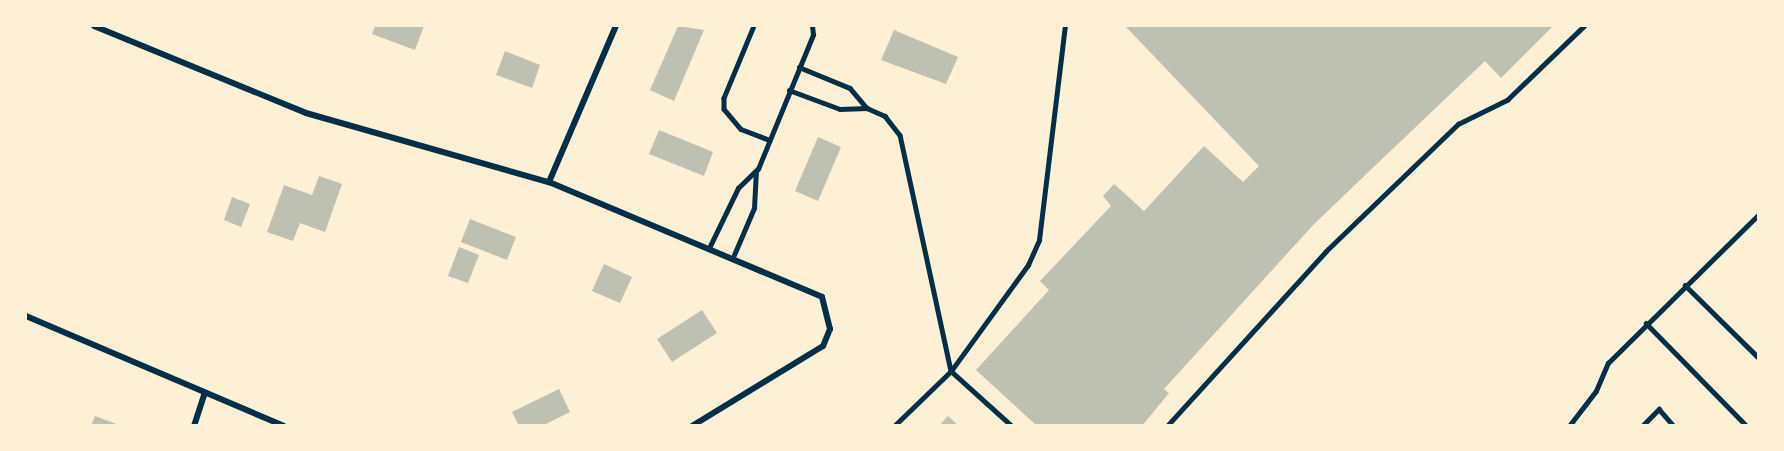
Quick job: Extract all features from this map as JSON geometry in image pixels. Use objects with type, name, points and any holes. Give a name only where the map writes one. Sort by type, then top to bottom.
[{"type":"street","points":[[94,26],[306,113],[549,182],[734,255],[822,297],[830,329],[824,345],[693,426]]},
{"type":"street","points":[[549,182],[616,26]]},
{"type":"street","points":[[26,316],[284,426]]},
{"type":"street","points":[[194,426],[205,393]]},
{"type":"lane","points":[[754,26],[724,98],[724,109],[741,129],[769,140]]},
{"type":"lane","points":[[734,255],[754,208],[756,172],[800,67],[812,26]]},
{"type":"lane","points":[[894,426],[951,371],[1028,265],[1039,240],[1065,26]]},
{"type":"lane","points":[[1167,426],[1326,251],[1458,124],[1507,100],[1584,26]]},
{"type":"lane","points":[[800,67],[850,88],[867,108],[885,116],[900,135],[908,156],[951,371],[1011,426]]},
{"type":"lane","points":[[789,90],[840,109],[867,108]]},
{"type":"lane","points":[[710,246],[738,188],[756,172]]},
{"type":"lane","points":[[1569,426],[1596,391],[1608,363],[1758,215]]},
{"type":"lane","points":[[1685,285],[1758,357]]},
{"type":"lane","points":[[1646,323],[1747,426]]},
{"type":"lane","points":[[1642,426],[1659,409],[1674,426]]},
{"type":"building","points":[[375,26],[424,26],[415,50],[372,34]]},
{"type":"building","points":[[678,26],[704,30],[674,101],[650,90]]},
{"type":"building","points":[[1125,26],[1553,26],[1501,78],[1485,61],[1314,224],[1164,389],[1169,393],[1142,426],[1037,426],[976,370],[1049,290],[1040,281],[1111,206],[1103,196],[1114,184],[1144,211],[1204,146],[1243,182],[1259,166]]},
{"type":"building","points":[[894,30],[958,57],[946,84],[881,60]]},
{"type":"building","points":[[505,51],[540,65],[532,88],[496,75]]},
{"type":"building","points":[[659,130],[713,152],[704,176],[649,154]]},
{"type":"building","points":[[818,137],[841,147],[818,201],[795,191]]},
{"type":"building","points":[[319,176],[342,184],[325,232],[300,223],[293,241],[267,232],[284,185],[312,195]]},
{"type":"building","points":[[232,197],[250,204],[241,227],[224,220]]},
{"type":"building","points":[[470,219],[516,237],[507,260],[461,242]]},
{"type":"building","points":[[459,247],[479,255],[468,283],[448,276]]},
{"type":"building","points":[[604,264],[632,277],[620,303],[592,291]]},
{"type":"building","points":[[702,310],[717,333],[672,362],[657,339]]},
{"type":"building","points":[[559,389],[570,412],[542,426],[519,426],[512,412]]},
{"type":"building","points":[[95,416],[119,425],[119,426],[91,426]]},
{"type":"building","points":[[948,416],[959,426],[939,426]]}]
